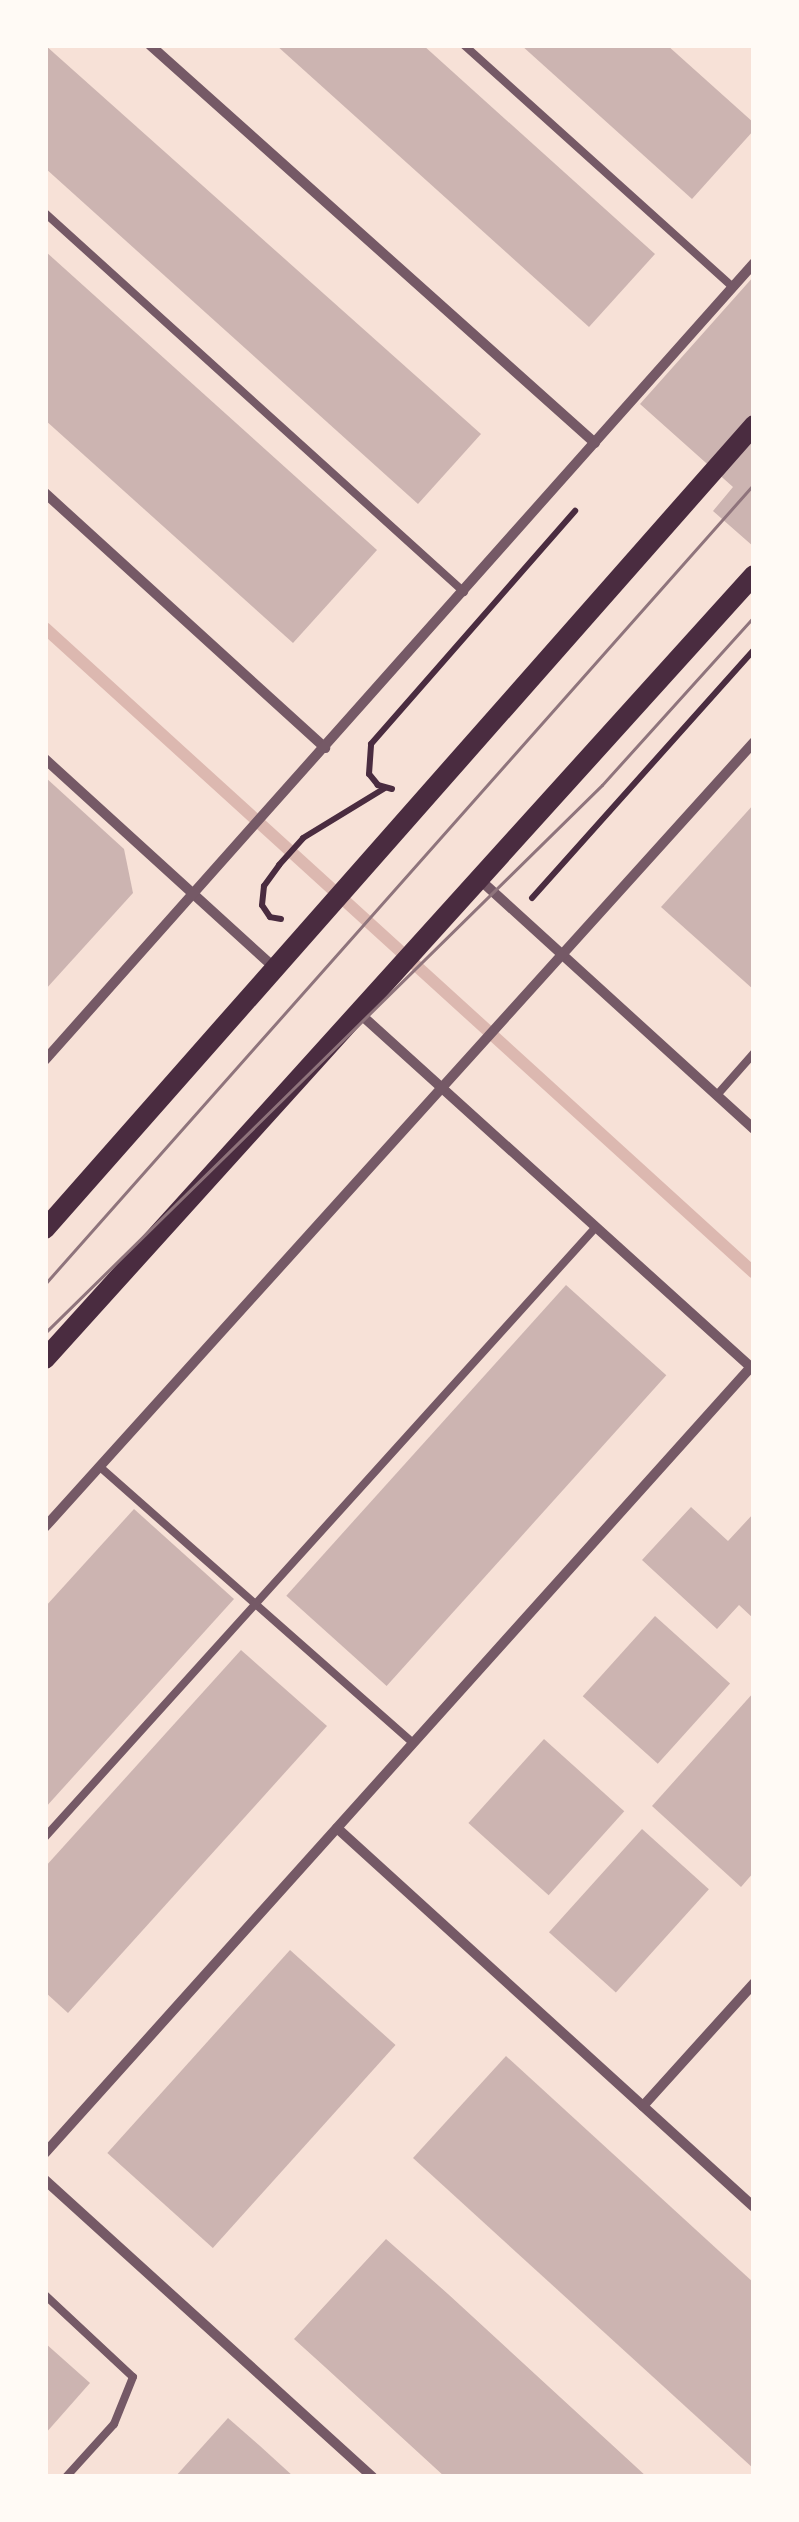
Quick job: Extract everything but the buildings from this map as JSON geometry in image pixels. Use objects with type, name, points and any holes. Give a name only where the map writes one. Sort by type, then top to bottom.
[{"type":"main road","points":[[45,1229],[754,425]]},
{"type":"main road","points":[[45,1359],[754,575]]},
{"type":"street","points":[[150,45],[595,444]]},
{"type":"street","points":[[45,1060],[754,263]]},
{"type":"street","points":[[45,493],[325,748]]},
{"type":"street","points":[[45,1527],[754,742]]},
{"type":"street","points":[[45,760],[275,968]]},
{"type":"street","points":[[478,878],[754,1129]]},
{"type":"street","points":[[45,2153],[752,1369],[357,1012]]},
{"type":"street","points":[[336,1828],[754,2207]]},
{"type":"street","points":[[643,2106],[754,1982]]},
{"type":"street","points":[[45,2180],[374,2477]]},
{"type":"lane","points":[[464,45],[733,287]]},
{"type":"lane","points":[[45,213],[464,592]]},
{"type":"lane","points":[[717,1095],[754,1053]]},
{"type":"lane","points":[[45,1838],[596,1227]]},
{"type":"lane","points":[[100,1467],[413,1743]]},
{"type":"lane","points":[[45,2295],[133,2377],[114,2424],[66,2477]]},
{"type":"path","points":[[403,788],[386,787],[369,774],[371,744],[575,511]]},
{"type":"path","points":[[517,914],[754,650]]},
{"type":"path","points":[[296,917],[270,917],[262,904],[264,886],[303,838],[386,787]]},
{"type":"waterway","points":[[45,628],[754,1273]]},
{"type":"tram line","points":[[45,1284],[754,484]]},
{"type":"tram line","points":[[45,1333],[602,785],[754,617]]}]
